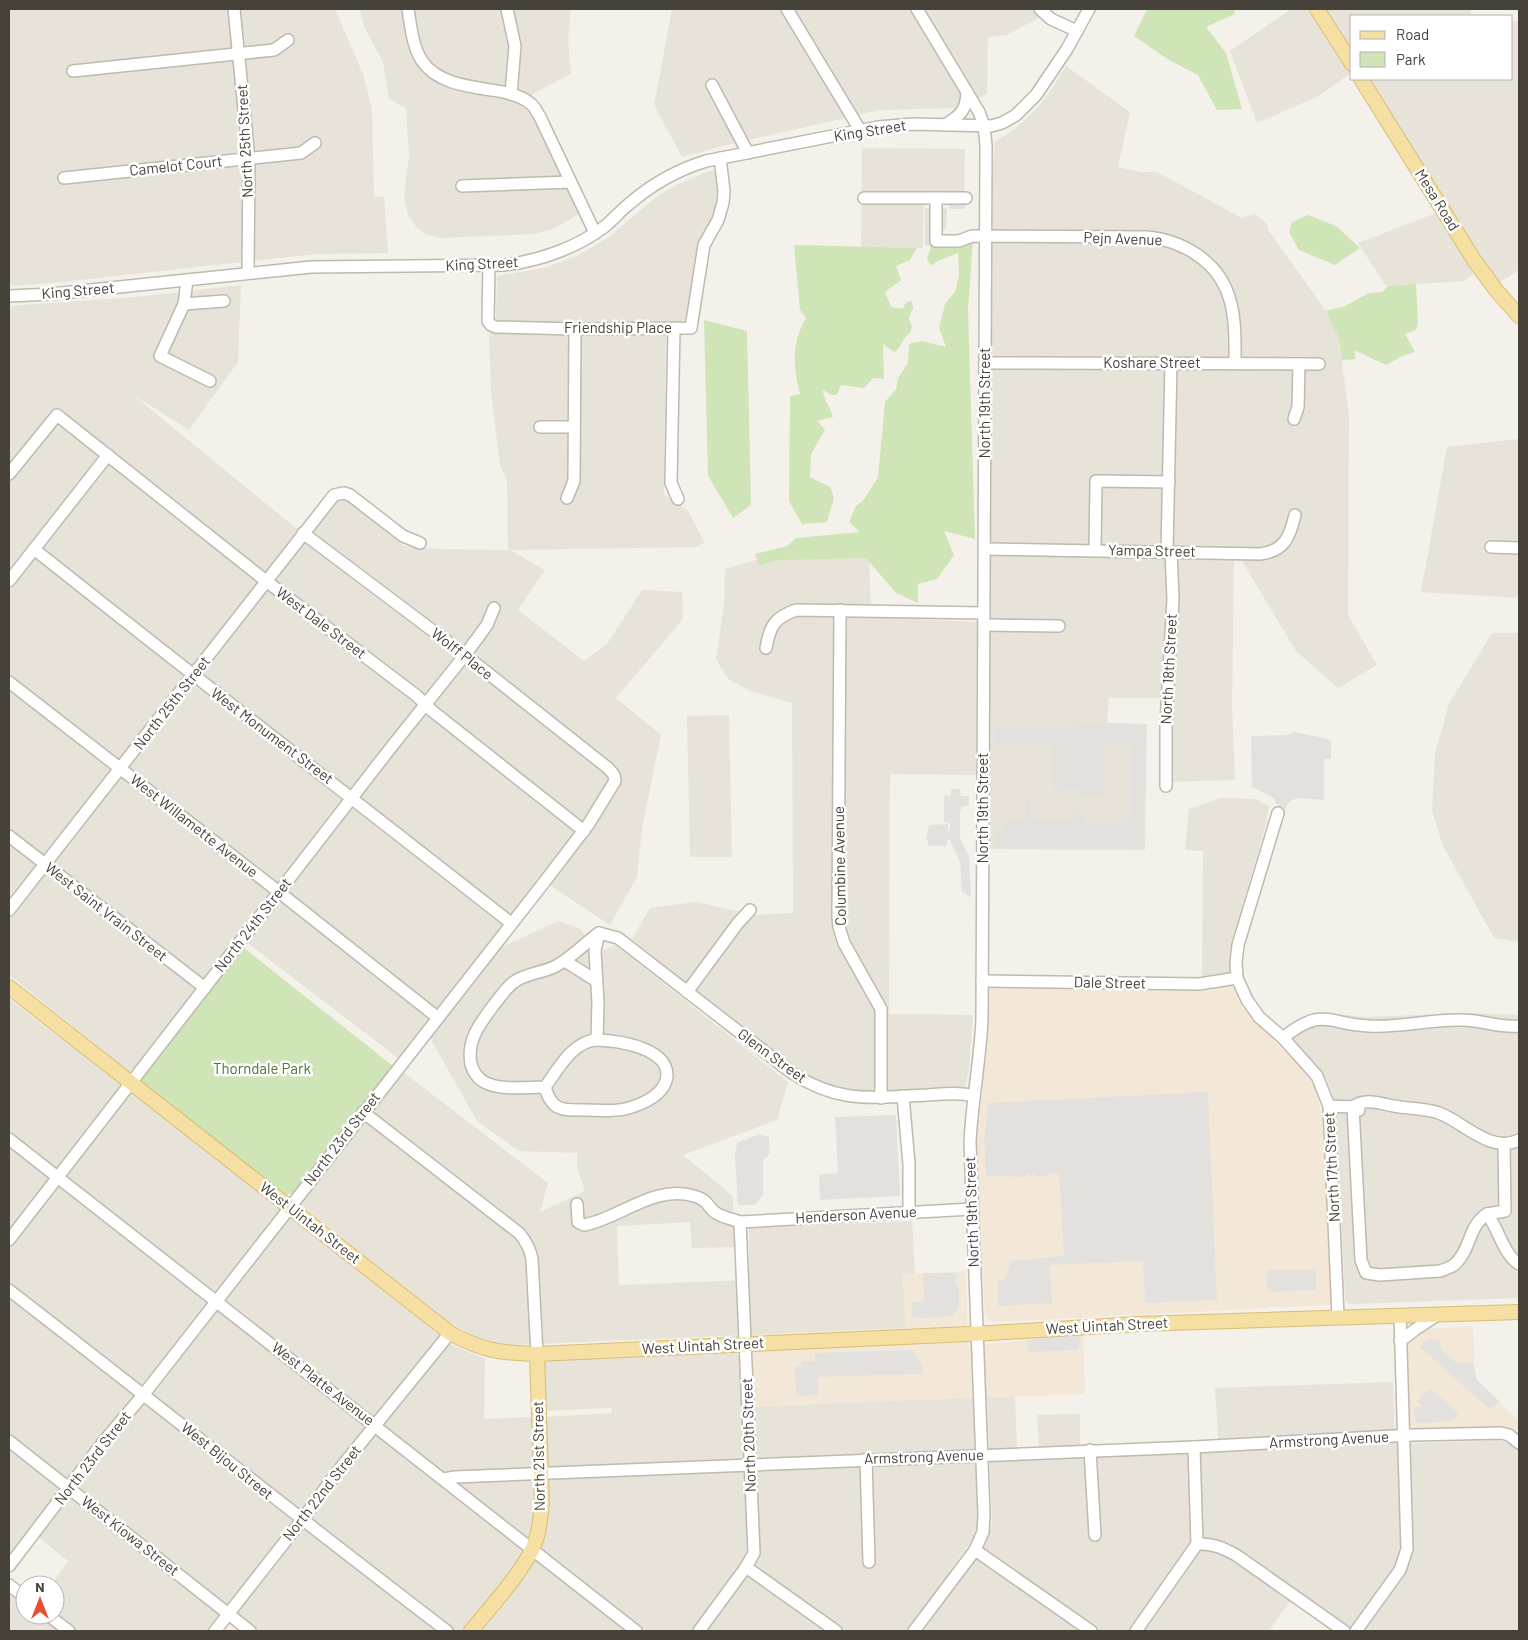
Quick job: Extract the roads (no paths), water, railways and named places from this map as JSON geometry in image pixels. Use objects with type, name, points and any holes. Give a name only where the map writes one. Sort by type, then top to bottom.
[{"type":"main road","points":[[1317,9],[1350,61]]},
{"type":"main road","name":"Mesa Road","points":[[1362,80],[1475,261],[1496,290],[1519,316]]},
{"type":"main road","name":"West Uintah Street","points":[[9,987],[450,1333],[480,1348],[514,1354],[537,1354],[977,1334],[1137,1324],[1519,1312]]},
{"type":"main road","name":"North 21st Street","points":[[471,1631],[512,1580],[532,1550],[539,1527],[542,1504],[537,1354]]},
{"type":"street","name":"North 25th Street","points":[[234,9],[248,159],[248,274]]},
{"type":"street","points":[[408,9],[417,52],[428,68],[443,79],[511,94],[524,99],[536,109],[595,233]]},
{"type":"street","points":[[507,9],[515,46],[511,94]]},
{"type":"street","points":[[787,9],[860,130]]},
{"type":"street","name":"North 19th Street","points":[[914,1631],[975,1550],[984,1526],[970,1134],[980,1049],[982,981],[986,145],[984,126],[979,112],[917,9]]},
{"type":"street","points":[[1040,9],[1051,19],[1077,31]]},
{"type":"street","points":[[984,126],[997,125],[1008,120],[1025,107],[1036,95],[1052,73],[1089,9]]},
{"type":"street","points":[[73,71],[274,50],[288,40]]},
{"type":"street","points":[[712,85],[748,153]]},
{"type":"street","points":[[945,124],[964,109],[967,92]]},
{"type":"street","name":"King Street","points":[[9,296],[52,294],[311,267],[517,264],[534,260],[574,244],[595,233],[656,184],[694,165],[720,158],[893,125],[945,124],[984,126]]},
{"type":"street","name":"Camelot Court","points":[[64,178],[301,153],[315,143]]},
{"type":"street","name":"Friendship Place","points":[[489,265],[488,321],[496,327],[575,329],[691,328],[704,245],[718,220],[723,203],[724,191],[720,158]]},
{"type":"street","points":[[462,186],[570,182]]},
{"type":"street","points":[[864,198],[966,198]]},
{"type":"street","name":"Pejn Avenue","points":[[936,198],[936,241],[959,241],[972,236],[1146,236],[1169,240],[1184,247],[1209,265],[1218,275],[1229,297],[1234,330],[1235,363]]},
{"type":"street","points":[[186,280],[184,304],[160,356],[210,381]]},
{"type":"street","points":[[184,304],[224,301]]},
{"type":"street","points":[[674,328],[671,483],[678,499]]},
{"type":"street","points":[[567,498],[574,482],[575,329]]},
{"type":"street","name":"Koshare Street","points":[[985,363],[1319,364]]},
{"type":"street","name":"North 18th Street","points":[[1166,786],[1166,723],[1173,605],[1169,551],[1171,363]]},
{"type":"street","points":[[1294,419],[1298,406],[1299,364]]},
{"type":"street","name":"West Dale Street","points":[[9,474],[57,415],[584,831]]},
{"type":"street","points":[[540,427],[574,427]]},
{"type":"street","points":[[9,581],[108,455]]},
{"type":"street","points":[[1094,550],[1096,482],[1169,482]]},
{"type":"street","name":"North 25th Street","points":[[9,910],[334,495],[344,493],[350,495],[403,536],[420,543]]},
{"type":"street","name":"Yampa Street","points":[[985,549],[1265,553],[1275,550],[1286,540],[1291,533],[1295,515]]},
{"type":"street","name":"Wolff Place","points":[[304,533],[465,655],[608,768],[614,775],[615,781]]},
{"type":"street","points":[[1491,547],[1519,548]]},
{"type":"street","name":"West Monument Street","points":[[34,549],[511,923]]},
{"type":"street","name":"North 24th Street","points":[[9,1240],[130,1082],[465,655],[488,624],[494,608]]},
{"type":"street","points":[[766,648],[770,629],[780,618],[788,613],[804,610],[984,613]]},
{"type":"street","name":"Columbine Avenue","points":[[840,610],[837,904],[839,927],[844,943],[881,1008],[881,1098]]},
{"type":"street","points":[[984,625],[1059,626]]},
{"type":"street","name":"West Willamette Avenue","points":[[9,682],[437,1017]]},
{"type":"street","name":"North 23rd Street","points":[[9,1566],[104,1440],[144,1394],[584,831],[615,781]]},
{"type":"street","name":"North 17th Street","points":[[1278,813],[1241,931],[1236,962],[1237,978],[1247,1000],[1259,1017],[1283,1038],[1316,1076],[1329,1106],[1338,1317]]},
{"type":"street","name":"West Saint Vrain Street","points":[[9,836],[204,988]]},
{"type":"street","points":[[687,992],[738,923],[750,910]]},
{"type":"street","points":[[545,1087],[499,1086],[482,1080],[472,1066],[471,1045],[478,1026],[510,985],[525,976],[551,968],[565,961],[599,933]]},
{"type":"street","points":[[597,1040],[598,1003],[595,980],[595,951],[599,933]]},
{"type":"street","name":"Glenn Street","points":[[599,933],[618,938],[792,1073],[812,1085],[843,1096],[881,1098],[956,1094],[974,1096]]},
{"type":"street","points":[[565,961],[595,980]]},
{"type":"street","name":"Dale Street","points":[[982,981],[1199,984],[1237,978]]},
{"type":"street","points":[[1283,1038],[1303,1024],[1317,1019],[1332,1019],[1368,1026],[1464,1020],[1494,1026],[1519,1026]]},
{"type":"street","points":[[597,1040],[636,1048],[660,1059],[666,1071],[666,1080],[663,1088],[655,1096],[624,1109],[563,1109],[554,1105],[545,1087],[573,1051],[587,1041],[597,1040]]},
{"type":"street","points":[[904,1096],[909,1164],[909,1212]]},
{"type":"street","points":[[1329,1106],[1353,1107],[1361,1110],[1384,1109],[1393,1106],[1419,1108],[1438,1113],[1487,1140],[1504,1144],[1519,1140]]},
{"type":"street","points":[[1353,1107],[1361,1260],[1366,1273],[1371,1275],[1440,1271],[1455,1264],[1460,1258],[1476,1224],[1487,1214],[1505,1211],[1504,1144]]},
{"type":"street","name":"North 21st Street","points":[[363,1112],[519,1234],[528,1245],[532,1259],[537,1354]]},
{"type":"street","name":"West Platte Avenue","points":[[9,1139],[636,1631]]},
{"type":"street","points":[[577,1204],[578,1222],[584,1225],[652,1198],[686,1194],[705,1201],[718,1214],[740,1222]]},
{"type":"street","name":"Henderson Avenue","points":[[740,1222],[972,1209]]},
{"type":"street","points":[[1487,1214],[1494,1223],[1508,1251],[1519,1264]]},
{"type":"street","name":"North 20th Street","points":[[699,1631],[751,1560],[754,1546],[740,1222]]},
{"type":"street","name":"West Bijou Street","points":[[9,1290],[447,1631]]},
{"type":"street","points":[[1400,1342],[1416,1328],[1439,1314]]},
{"type":"street","points":[[1356,1631],[1396,1577],[1406,1557],[1400,1315]]},
{"type":"street","name":"North 22nd Street","points":[[215,1631],[338,1471],[450,1333]]},
{"type":"street","name":"Armstrong Avenue","points":[[444,1479],[982,1454],[1194,1447],[1404,1436],[1501,1433],[1509,1435],[1519,1443]]},
{"type":"street","name":"West Kiowa Street","points":[[9,1441],[250,1631]]},
{"type":"street","points":[[1136,1631],[1198,1544],[1194,1447]]},
{"type":"street","points":[[1090,1450],[1095,1536]]},
{"type":"street","points":[[866,1459],[869,1562]]},
{"type":"street","points":[[1198,1544],[1216,1545],[1236,1554],[1344,1631]]},
{"type":"street","points":[[975,1550],[1091,1631]]},
{"type":"street","points":[[746,1567],[836,1631]]},
{"type":"park label","name":"Thorndale Park","points":[[262,1069]]}]
